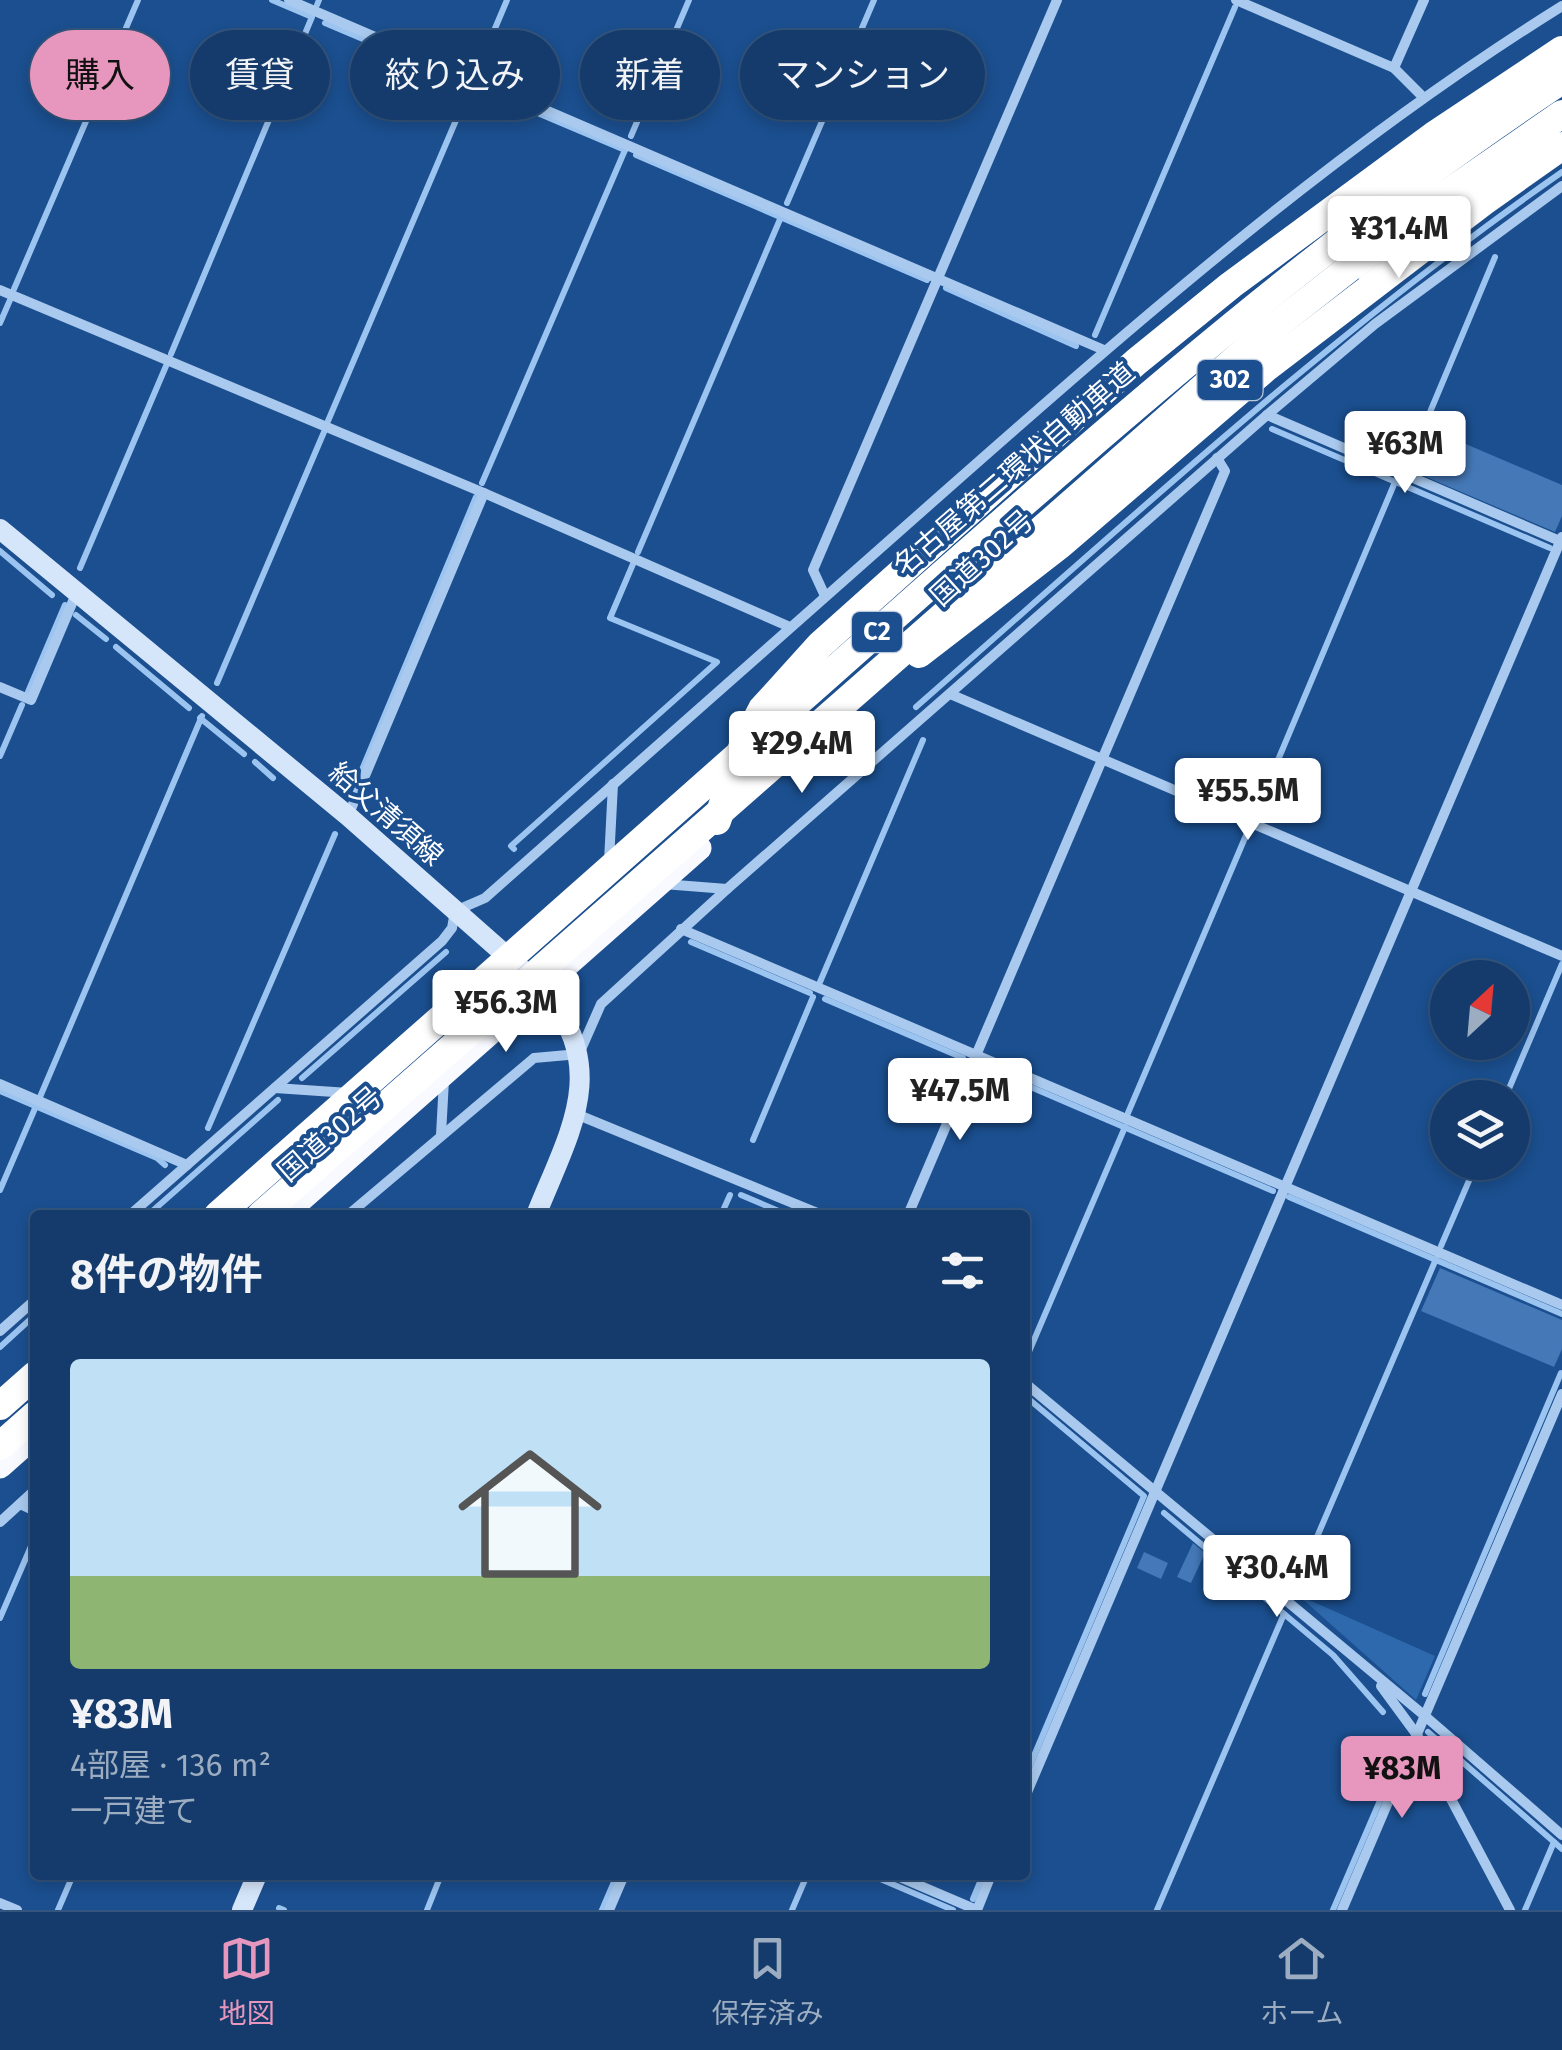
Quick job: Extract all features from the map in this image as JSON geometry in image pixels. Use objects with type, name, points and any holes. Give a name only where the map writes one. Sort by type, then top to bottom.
[{"type":"highway","points":[[711,836],[743,745],[774,693],[820,645],[1136,362],[1324,214],[1562,50]]},
{"type":"highway","name":"名古屋第二環状自動車道","points":[[224,1210],[1132,408],[1325,250],[1562,80]]},
{"type":"highway","name":"C2","points":[[267,1210],[1255,342],[1422,212],[1562,114]]},
{"type":"highway","name":"国道302号","points":[[289,1210],[1258,355],[1379,262],[1562,132]]},
{"type":"highway","points":[[920,654],[1060,545],[1267,367],[1482,202],[1562,146]]},
{"type":"highway","points":[[0,1406],[30,1379]]},
{"type":"highway","points":[[0,1446],[30,1419]]},
{"type":"highway","points":[[0,1466],[30,1439]]},
{"type":"main road","name":"給父清須線","points":[[0,529],[348,816],[543,988],[564,1013],[579,1054],[576,1114],[538,1210]]},
{"type":"main road","points":[[242,1910],[254,1880]]},
{"type":"street","points":[[288,0],[1104,350]]},
{"type":"street","points":[[825,596],[813,570],[1057,0]]},
{"type":"street","points":[[1236,0],[1394,68],[1423,96]]},
{"type":"street","points":[[1394,68],[1424,0]]},
{"type":"street","points":[[136,1210],[442,942],[452,928],[455,912],[485,898],[1104,350],[1233,242],[1423,96],[1562,6]]},
{"type":"street","points":[[354,1210],[534,1058],[579,1054],[601,1004],[681,929],[1266,415],[1389,313],[1562,186]]},
{"type":"street","points":[[0,290],[484,493],[790,628]]},
{"type":"street","points":[[1030,1784],[1561,540],[1266,415]]},
{"type":"street","points":[[910,1210],[1225,471],[1216,458]]},
{"type":"street","points":[[348,816],[484,493]]},
{"type":"street","points":[[0,687],[31,700],[76,594]]},
{"type":"street","points":[[950,694],[1562,956]]},
{"type":"street","points":[[605,932],[613,784]]},
{"type":"street","points":[[660,884],[727,889]]},
{"type":"street","points":[[681,929],[1562,1305]]},
{"type":"street","points":[[441,1134],[444,1074]]},
{"type":"street","points":[[0,1084],[187,1165]]},
{"type":"street","points":[[275,1088],[417,1098]]},
{"type":"street","points":[[576,1114],[810,1210]]},
{"type":"street","points":[[0,1330],[30,1304]]},
{"type":"street","points":[[1030,1387],[1562,1835]]},
{"type":"street","points":[[1342,1910],[1562,1394]]},
{"type":"street","points":[[0,1522],[30,1495]]},
{"type":"street","points":[[20,1504],[30,1509]]},
{"type":"street","points":[[1371,1672],[1417,1735],[1510,1910]]},
{"type":"street","points":[[610,1910],[622,1880]]},
{"type":"street","points":[[907,1880],[977,1910],[990,1880]]},
{"type":"street","points":[[0,1903],[17,1910]]},
{"type":"shaded area","points":[[1298,1595],[1435,1656],[1416,1700]]},
{"type":"building","points":[[1433,430],[1562,485],[1562,516],[1555,532],[1424,476],[1432,455],[1423,452]]},
{"type":"building","points":[[1440,1268],[1562,1320],[1562,1349],[1554,1367],[1421,1311]]},
{"type":"building","points":[[1193,1543],[1205,1553],[1191,1583],[1177,1577]]},
{"type":"building","points":[[1144,1552],[1168,1563],[1161,1579],[1137,1568]]},
{"type":"waterway","points":[[14,289],[138,0]]},
{"type":"waterway","points":[[171,354],[312,17],[272,0]]},
{"type":"waterway","points":[[317,5],[319,0]]},
{"type":"waterway","points":[[494,30],[507,0]]},
{"type":"waterway","points":[[631,136],[689,0]]},
{"type":"waterway","points":[[787,203],[874,0]]},
{"type":"waterway","points":[[1095,335],[1235,7]]},
{"type":"waterway","points":[[325,23],[625,150]]},
{"type":"waterway","points":[[328,421],[456,120]]},
{"type":"waterway","points":[[482,483],[625,150]]},
{"type":"waterway","points":[[636,155],[927,280]]},
{"type":"waterway","points":[[916,707],[1312,363],[1477,233],[1562,172]]},
{"type":"waterway","points":[[638,552],[781,217]]},
{"type":"waterway","points":[[1407,467],[1495,257]]},
{"type":"waterway","points":[[946,288],[1076,346]]},
{"type":"waterway","points":[[0,323],[10,300]]},
{"type":"waterway","points":[[80,568],[166,366]]},
{"type":"waterway","points":[[1272,429],[1550,548]]},
{"type":"waterway","points":[[217,683],[324,432]]},
{"type":"waterway","points":[[1254,817],[1395,482]]},
{"type":"waterway","points":[[356,784],[476,497]]},
{"type":"waterway","points":[[0,551],[52,595]]},
{"type":"waterway","points":[[514,849],[511,846],[717,662],[610,618],[633,564]]},
{"type":"waterway","points":[[28,692],[65,605]]},
{"type":"waterway","points":[[76,615],[106,639]]},
{"type":"waterway","points":[[116,647],[189,708]]},
{"type":"waterway","points":[[0,756],[22,705]]},
{"type":"waterway","points":[[40,1097],[202,716]]},
{"type":"waterway","points":[[200,718],[244,754]]},
{"type":"waterway","points":[[820,982],[923,740]]},
{"type":"waterway","points":[[255,762],[273,778]]},
{"type":"waterway","points":[[1128,1113],[1247,833]]},
{"type":"waterway","points":[[208,1128],[335,834]]},
{"type":"waterway","points":[[691,942],[810,993]]},
{"type":"waterway","points":[[302,1078],[446,952]]},
{"type":"waterway","points":[[1513,1080],[1562,964]]},
{"type":"waterway","points":[[753,1140],[813,997]]},
{"type":"waterway","points":[[825,999],[963,1058]]},
{"type":"waterway","points":[[979,1065],[1273,1191]]},
{"type":"waterway","points":[[0,1091],[157,1158],[165,1165]]},
{"type":"waterway","points":[[154,1210],[278,1100]]},
{"type":"waterway","points":[[0,1190],[36,1106]]},
{"type":"waterway","points":[[1030,1349],[1125,1127]]},
{"type":"waterway","points":[[1441,1246],[1469,1180]]},
{"type":"waterway","points":[[723,1210],[730,1195]]},
{"type":"waterway","points":[[741,1195],[776,1210]]},
{"type":"waterway","points":[[1289,1197],[1562,1314]]},
{"type":"waterway","points":[[1293,1593],[1436,1259]]},
{"type":"waterway","points":[[0,1347],[30,1320]]},
{"type":"waterway","points":[[1425,1694],[1561,1373]]},
{"type":"waterway","points":[[1030,1400],[1144,1496],[1030,1765]]},
{"type":"waterway","points":[[1164,1513],[1333,1655],[1383,1712]]},
{"type":"waterway","points":[[0,1618],[30,1549]]},
{"type":"waterway","points":[[1157,1910],[1284,1614]]},
{"type":"waterway","points":[[1428,1732],[1562,1849]]},
{"type":"waterway","points":[[1333,1910],[1406,1740]]},
{"type":"waterway","points":[[1525,1910],[1554,1842]]},
{"type":"waterway","points":[[58,1910],[71,1880]]},
{"type":"waterway","points":[[427,1910],[439,1880]]},
{"type":"waterway","points":[[602,1910],[615,1880]]},
{"type":"waterway","points":[[792,1910],[805,1880]]},
{"type":"waterway","points":[[883,1880],[953,1910]]},
{"type":"waterway","points":[[973,1899],[981,1880]]},
{"type":"waterway","points":[[279,1908],[284,1910]]}]
